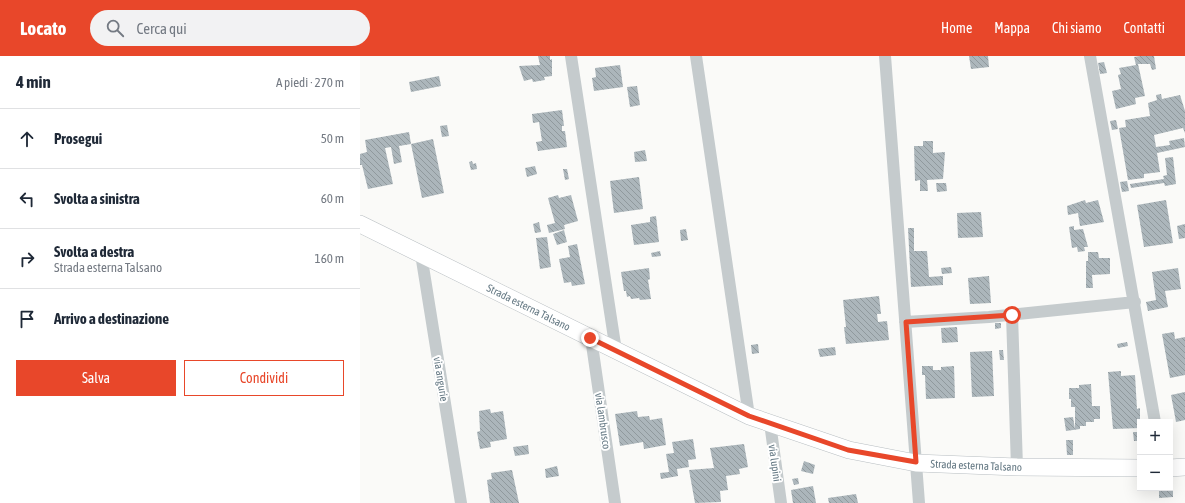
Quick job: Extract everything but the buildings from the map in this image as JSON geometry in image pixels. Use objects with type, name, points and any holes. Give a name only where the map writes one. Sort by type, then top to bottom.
[{"type":"street","points":[[571,56],[616,351]]},
{"type":"street","points":[[696,56],[749,416]]},
{"type":"street","points":[[885,56],[919,503]]},
{"type":"street","points":[[1090,56],[1135,302],[1154,419]]},
{"type":"street","name":"Strada esterna Talsano","points":[[360,224],[749,416],[848,450],[916,462],[1017,467],[1137,468]]},
{"type":"street","name":"via angurie","points":[[421,254],[461,503]]},
{"type":"street","points":[[906,322],[1012,315],[1135,302]]},
{"type":"street","points":[[1012,315],[1017,467]]},
{"type":"street","name":"via lambrusco","points":[[590,338],[615,503]]},
{"type":"street","name":"via lupini","points":[[770,423],[781,503]]},
{"type":"street","points":[[1173,468],[1185,467]]},
{"type":"route","points":[[590,338],[749,416],[848,450],[916,462],[906,322],[1012,315]]}]
